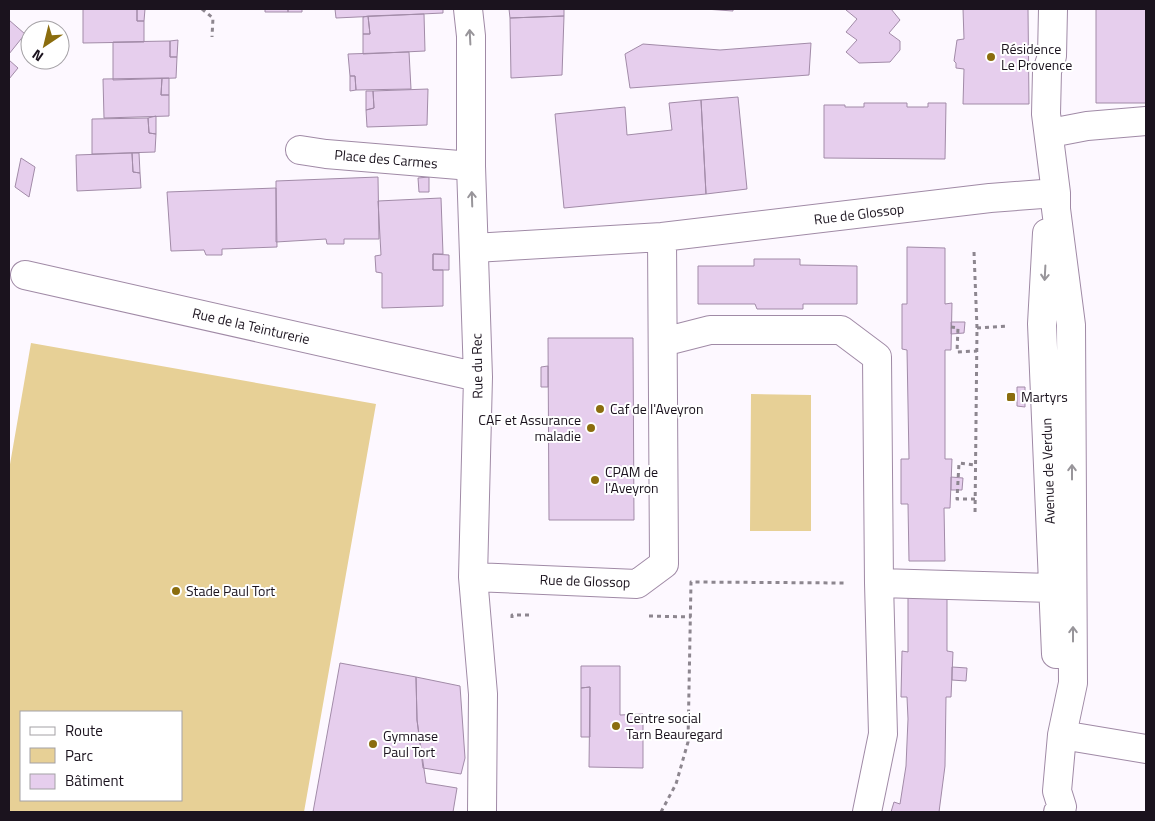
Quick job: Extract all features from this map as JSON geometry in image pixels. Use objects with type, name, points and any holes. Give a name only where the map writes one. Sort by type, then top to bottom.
[{"type":"street","name":"Rue du Rec","points":[[468,9],[471,36],[472,166],[478,377],[473,577],[483,694],[482,812]]},
{"type":"street","name":"Avenue de Verdun","points":[[1053,9],[1052,56],[1066,114],[1053,159]]},
{"type":"street","name":"Avenue de Verdun","points":[[1052,56],[1047,71],[1046,114],[1053,159],[1071,334],[1073,683],[1062,735],[1055,805]]},
{"type":"street","points":[[1061,131],[1087,126],[1146,121]]},
{"type":"street","name":"Place des Carmes","points":[[300,150],[326,154],[472,166]]},
{"type":"street","name":"Rue de Glossop","points":[[474,248],[662,237],[990,198],[1056,201]]},
{"type":"street","name":"Avenue de Verdun","points":[[1056,201],[1048,222],[1042,324],[1052,588],[1059,714],[1062,735]]},
{"type":"street","name":"Rue de Glossop","points":[[473,577],[637,584],[664,564],[662,237]]},
{"type":"street","name":"Rue de la Teinturerie","points":[[25,275],[478,377]]},
{"type":"street","points":[[663,342],[710,330],[841,330],[878,357],[879,583],[883,734],[867,812]]},
{"type":"street","points":[[879,583],[1052,588]]},
{"type":"street","points":[[1062,735],[1146,749]]},
{"type":"path","points":[[202,9],[213,18],[212,37]]},
{"type":"path","points":[[974,252],[977,328],[975,516]]},
{"type":"path","points":[[977,328],[1008,326]]},
{"type":"path","points":[[951,327],[958,328],[957,352],[977,351]]},
{"type":"path","points":[[975,465],[959,463],[957,484],[957,499],[975,499]]},
{"type":"path","points":[[951,484],[957,484]]},
{"type":"path","points":[[661,812],[676,784],[688,742],[691,582],[879,583]]},
{"type":"path","points":[[513,625],[512,615],[532,615]]},
{"type":"path","points":[[641,616],[691,617]]},
{"type":"green space","name":"Stade Paul Tort","points":[[31,343],[376,404],[304,812],[9,812],[9,470]]},
{"type":"green space","points":[[751,394],[811,395],[811,531],[750,531]]},
{"type":"building","points":[[83,9],[137,9],[137,21],[144,21],[144,42],[83,43]]},
{"type":"building","points":[[137,9],[145,9],[144,21],[137,21]]},
{"type":"building","points":[[265,9],[288,9],[288,12],[265,12]]},
{"type":"building","points":[[288,9],[302,9],[302,12],[288,12]]},
{"type":"building","points":[[335,9],[443,9],[443,13],[336,18]]},
{"type":"building","points":[[509,9],[564,9],[564,16],[510,18]]},
{"type":"building","points":[[705,9],[733,9],[733,11]]},
{"type":"building","points":[[847,9],[891,9],[900,20],[889,33],[900,41],[900,50],[890,62],[859,63],[846,52],[857,40],[846,32],[857,19]]},
{"type":"building","name":"Résidence Le Provence","points":[[963,9],[1028,9],[1029,104],[963,104],[964,69],[956,68],[954,61],[957,40],[964,39]]},
{"type":"building","points":[[1096,9],[1146,9],[1146,103],[1096,103]]},
{"type":"building","points":[[424,14],[425,51],[363,54],[363,34],[370,34],[368,16]]},
{"type":"building","points":[[368,16],[370,34],[363,34],[363,17]]},
{"type":"building","points":[[564,16],[562,75],[511,78],[510,18]]},
{"type":"building","points":[[9,20],[20,30],[20,40],[9,54]]},
{"type":"building","points":[[178,40],[177,57],[170,57],[170,41]]},
{"type":"building","points":[[170,41],[170,57],[177,57],[176,78],[113,80],[113,42]]},
{"type":"building","points":[[811,43],[809,75],[630,88],[625,54],[643,44],[720,50]]},
{"type":"building","points":[[409,52],[411,89],[356,90],[355,76],[350,76],[348,54]]},
{"type":"building","points":[[9,60],[18,68],[9,79]]},
{"type":"building","points":[[350,76],[355,76],[356,90],[350,91]]},
{"type":"building","points":[[162,78],[169,78],[169,95],[161,95]]},
{"type":"building","points":[[162,78],[161,95],[169,95],[169,116],[104,118],[103,79]]},
{"type":"building","points":[[428,89],[427,125],[367,127],[366,110],[374,108],[373,91]]},
{"type":"building","points":[[366,91],[373,91],[374,108],[366,110]]},
{"type":"building","points":[[738,97],[747,189],[706,194],[701,100]]},
{"type":"building","points":[[701,100],[706,194],[564,208],[555,114],[625,107],[627,135],[672,130],[669,103]]},
{"type":"building","points":[[864,103],[907,103],[907,107],[928,107],[928,103],[946,103],[945,159],[824,158],[824,105],[864,107]]},
{"type":"building","points":[[156,116],[156,134],[149,133],[148,118]]},
{"type":"building","points":[[148,118],[149,133],[156,134],[155,152],[92,154],[92,119]]},
{"type":"building","points":[[132,153],[139,153],[140,173],[133,172]]},
{"type":"building","points":[[132,153],[133,172],[140,173],[141,188],[77,191],[76,155]]},
{"type":"building","points":[[21,158],[35,167],[29,197],[15,187]]},
{"type":"building","points":[[378,177],[379,239],[344,239],[344,244],[327,244],[326,239],[276,242],[276,181]]},
{"type":"building","points":[[429,177],[429,192],[419,192],[418,178]]},
{"type":"building","points":[[276,188],[277,247],[222,249],[222,255],[206,255],[204,250],[171,251],[167,192]]},
{"type":"building","points":[[441,198],[443,254],[433,254],[433,270],[443,270],[443,306],[382,308],[382,273],[376,272],[375,256],[381,255],[378,201]]},
{"type":"building","points":[[907,247],[945,248],[945,304],[952,303],[951,350],[945,350],[945,459],[952,459],[950,508],[944,508],[945,561],[909,561],[908,504],[901,504],[901,459],[909,459],[907,350],[902,349],[902,304],[907,304]]},
{"type":"building","points":[[433,254],[449,255],[449,270],[433,270]]},
{"type":"building","points":[[754,259],[800,259],[800,265],[857,266],[857,304],[803,304],[803,309],[757,309],[755,304],[698,304],[698,266],[754,266]]},
{"type":"building","points":[[951,322],[965,322],[964,333],[951,334]]},
{"type":"building","name":"CAF et Assurance maladie","points":[[548,338],[633,338],[634,520],[549,520]]},
{"type":"building","points":[[548,366],[548,387],[541,387],[541,367]]},
{"type":"building","points":[[1017,387],[1025,387],[1025,407],[1017,406]]},
{"type":"building","points":[[951,477],[963,478],[962,490],[951,490]]},
{"type":"building","points":[[908,594],[947,595],[947,651],[953,652],[951,697],[946,697],[945,766],[939,812],[891,812],[894,802],[900,804],[906,766],[907,697],[901,697],[902,651],[908,652]]},
{"type":"building","name":"Gymnase Paul Tort","points":[[340,663],[416,677],[417,720],[426,783],[457,788],[453,812],[313,812]]},
{"type":"building","name":"Centre social Tarn Beauregard","points":[[581,666],[620,666],[620,715],[643,714],[643,768],[589,767],[590,687],[581,688]]},
{"type":"building","points":[[952,667],[967,668],[966,681],[952,680]]},
{"type":"building","points":[[416,677],[460,686],[465,758],[461,774],[423,768],[417,720]]},
{"type":"building","points":[[590,687],[590,737],[581,737],[581,688]]},
{"type":"place","name":"Résidence Le Provence","points":[[991,57]]},
{"type":"place","name":"Martyrs","points":[[1011,397]]},
{"type":"place","name":"Caf de l'Aveyron","points":[[600,409]]},
{"type":"place","name":"CAF et Assurance maladie","points":[[591,428]]},
{"type":"place","name":"CPAM de l'Aveyron","points":[[595,480]]},
{"type":"place","name":"Stade Paul Tort","points":[[176,591]]},
{"type":"place","name":"Centre social Tarn Beauregard","points":[[616,726]]},
{"type":"place","name":"Gymnase Paul Tort","points":[[373,744]]}]
